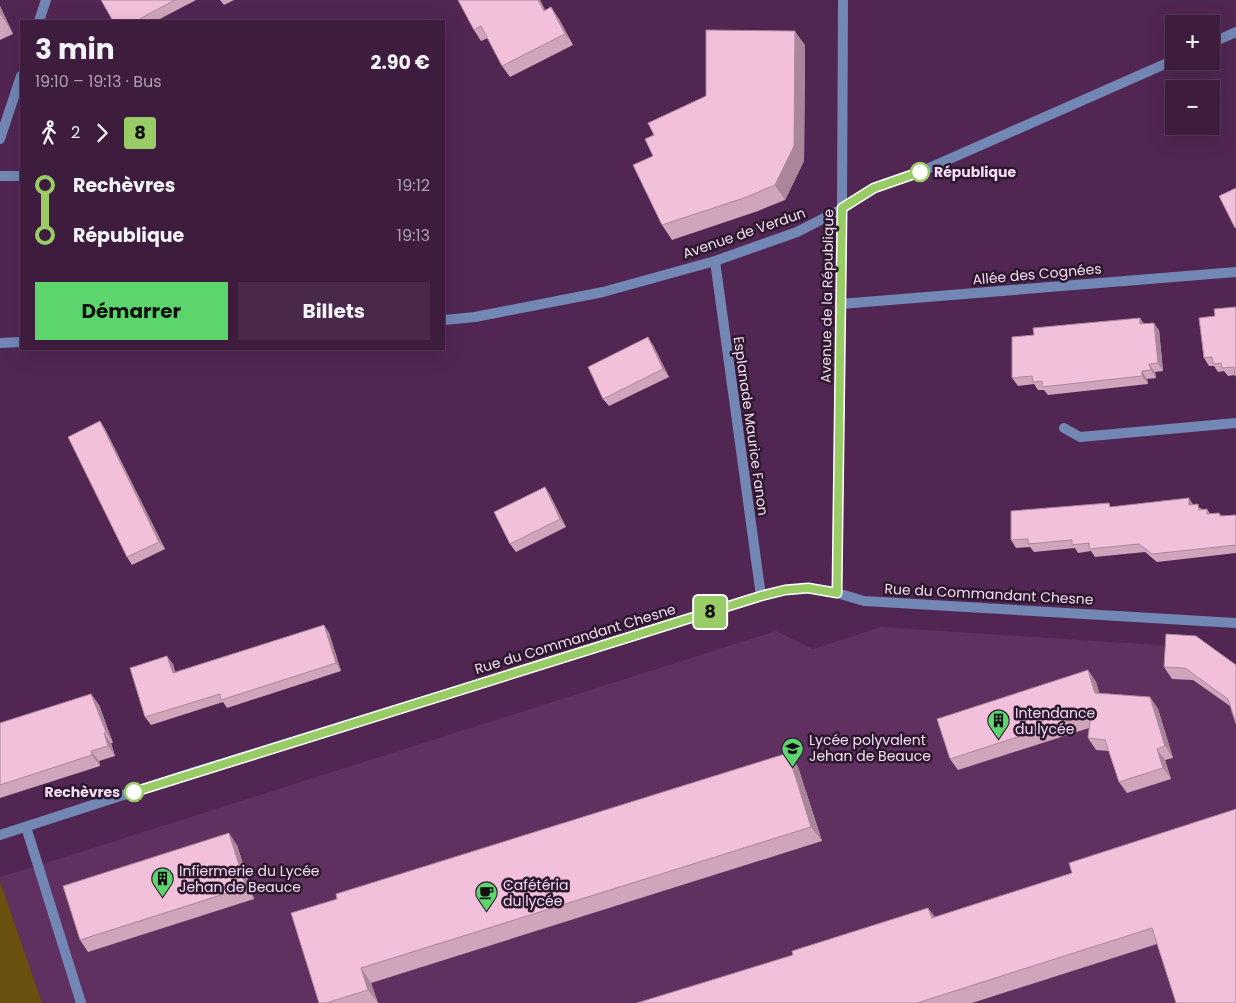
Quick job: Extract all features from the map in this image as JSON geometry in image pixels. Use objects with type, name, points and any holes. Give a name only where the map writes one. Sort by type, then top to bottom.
[{"type":"street","points":[[39,20],[46,0]]},
{"type":"street","name":"Avenue de la République","points":[[837,593],[843,0]]},
{"type":"street","points":[[1220,39],[1236,32]]},
{"type":"street","name":"Avenue de Verdun","points":[[445,320],[475,317],[603,292],[715,260],[797,232],[874,188],[920,172],[1165,64]]},
{"type":"street","points":[[0,139],[20,79]]},
{"type":"street","points":[[0,176],[20,176]]},
{"type":"street","name":"Esplanade Maurice Fanon","points":[[715,260],[761,596]]},
{"type":"street","name":"Allée des Cognées","points":[[840,304],[1236,272]]},
{"type":"street","points":[[0,343],[20,342]]},
{"type":"street","points":[[1064,428],[1080,437],[1236,424]]},
{"type":"street","name":"Rue du Commandant Chesne","points":[[0,836],[188,774],[785,590],[808,588],[864,600],[1236,622]]},
{"type":"street","points":[[26,827],[81,1003]]},
{"type":"shaded area","name":"Lycée polyvalent Jehan de Beauce","points":[[881,627],[1204,648],[1236,671],[1236,1003],[42,1003],[0,877],[776,631],[813,649]]},
{"type":"shaded area","points":[[0,881],[42,1003],[0,1003]]},
{"type":"building","points":[[101,0],[175,0],[138,20],[112,20]]},
{"type":"building","points":[[458,0],[538,0],[544,11],[551,7],[565,34],[502,66],[481,26],[474,30]]},
{"type":"building","points":[[706,30],[795,31],[794,146],[775,185],[747,197],[662,225],[633,165],[653,156],[645,139],[654,135],[648,123],[706,96]]},
{"type":"building","points":[[1236,188],[1236,227],[1235,228],[1219,196]]},
{"type":"building","points":[[1236,307],[1235,376],[1234,367],[1222,368],[1221,363],[1213,364],[1212,357],[1204,358],[1199,318],[1215,316],[1214,309]]},
{"type":"building","points":[[1140,318],[1140,324],[1154,323],[1158,363],[1149,364],[1151,370],[1142,371],[1142,376],[1042,387],[1042,381],[1033,382],[1032,376],[1012,378],[1012,337],[1034,335],[1033,328]]},
{"type":"building","points":[[648,337],[663,369],[603,399],[588,367]]},
{"type":"building","points":[[100,421],[159,542],[127,557],[68,437]]},
{"type":"building","points":[[545,487],[560,519],[510,544],[494,512]]},
{"type":"building","points":[[1189,498],[1189,505],[1198,504],[1199,510],[1207,509],[1207,514],[1219,513],[1220,516],[1236,515],[1236,545],[1152,554],[1139,544],[1089,549],[1089,543],[1072,545],[1072,540],[1028,544],[1028,539],[1011,540],[1011,511],[1109,503],[1110,507]]},
{"type":"building","points":[[324,625],[336,663],[221,700],[220,694],[145,717],[130,668],[167,656],[173,673]]},
{"type":"building","points":[[1166,634],[1196,636],[1236,665],[1236,724],[1228,699],[1185,668],[1164,667]]},
{"type":"building","name":"Intendance du lycée","points":[[1088,670],[1095,693],[1150,697],[1165,746],[1157,749],[1163,768],[1119,782],[1105,740],[1088,738],[1091,713],[950,759],[937,719]]},
{"type":"building","points":[[91,694],[106,732],[104,733],[108,746],[91,751],[92,755],[0,785],[0,723]]},
{"type":"building","points":[[788,753],[811,827],[361,968],[368,990],[326,1003],[319,1003],[291,913],[337,899],[336,894]]},
{"type":"building","points":[[1236,809],[1236,1003],[1176,1003],[1152,928],[917,1003],[637,1003],[793,955],[792,951],[928,908],[932,918],[1072,873],[1069,863]]},
{"type":"building","name":"Infiermerie du Lycée Jehan de Beauce","points":[[229,833],[246,887],[80,940],[63,886]]},
{"type":"bus line","name":"8","points":[[134,792],[761,596],[785,590],[808,588],[837,593],[842,208],[874,188],[920,172]]},
{"type":"place","name":"République","points":[[920,172]]},
{"type":"place","name":"Intendance du lycée","points":[[999,740]]},
{"type":"place","name":"Lycée polyvalent Jehan de Beauce","points":[[793,767]]},
{"type":"place","name":"Rechèvres","points":[[134,792]]},
{"type":"place","name":"Infiermerie du Lycée Jehan de Beauce","points":[[163,898]]},
{"type":"place","name":"Cafétéria du lycée","points":[[487,912]]}]
